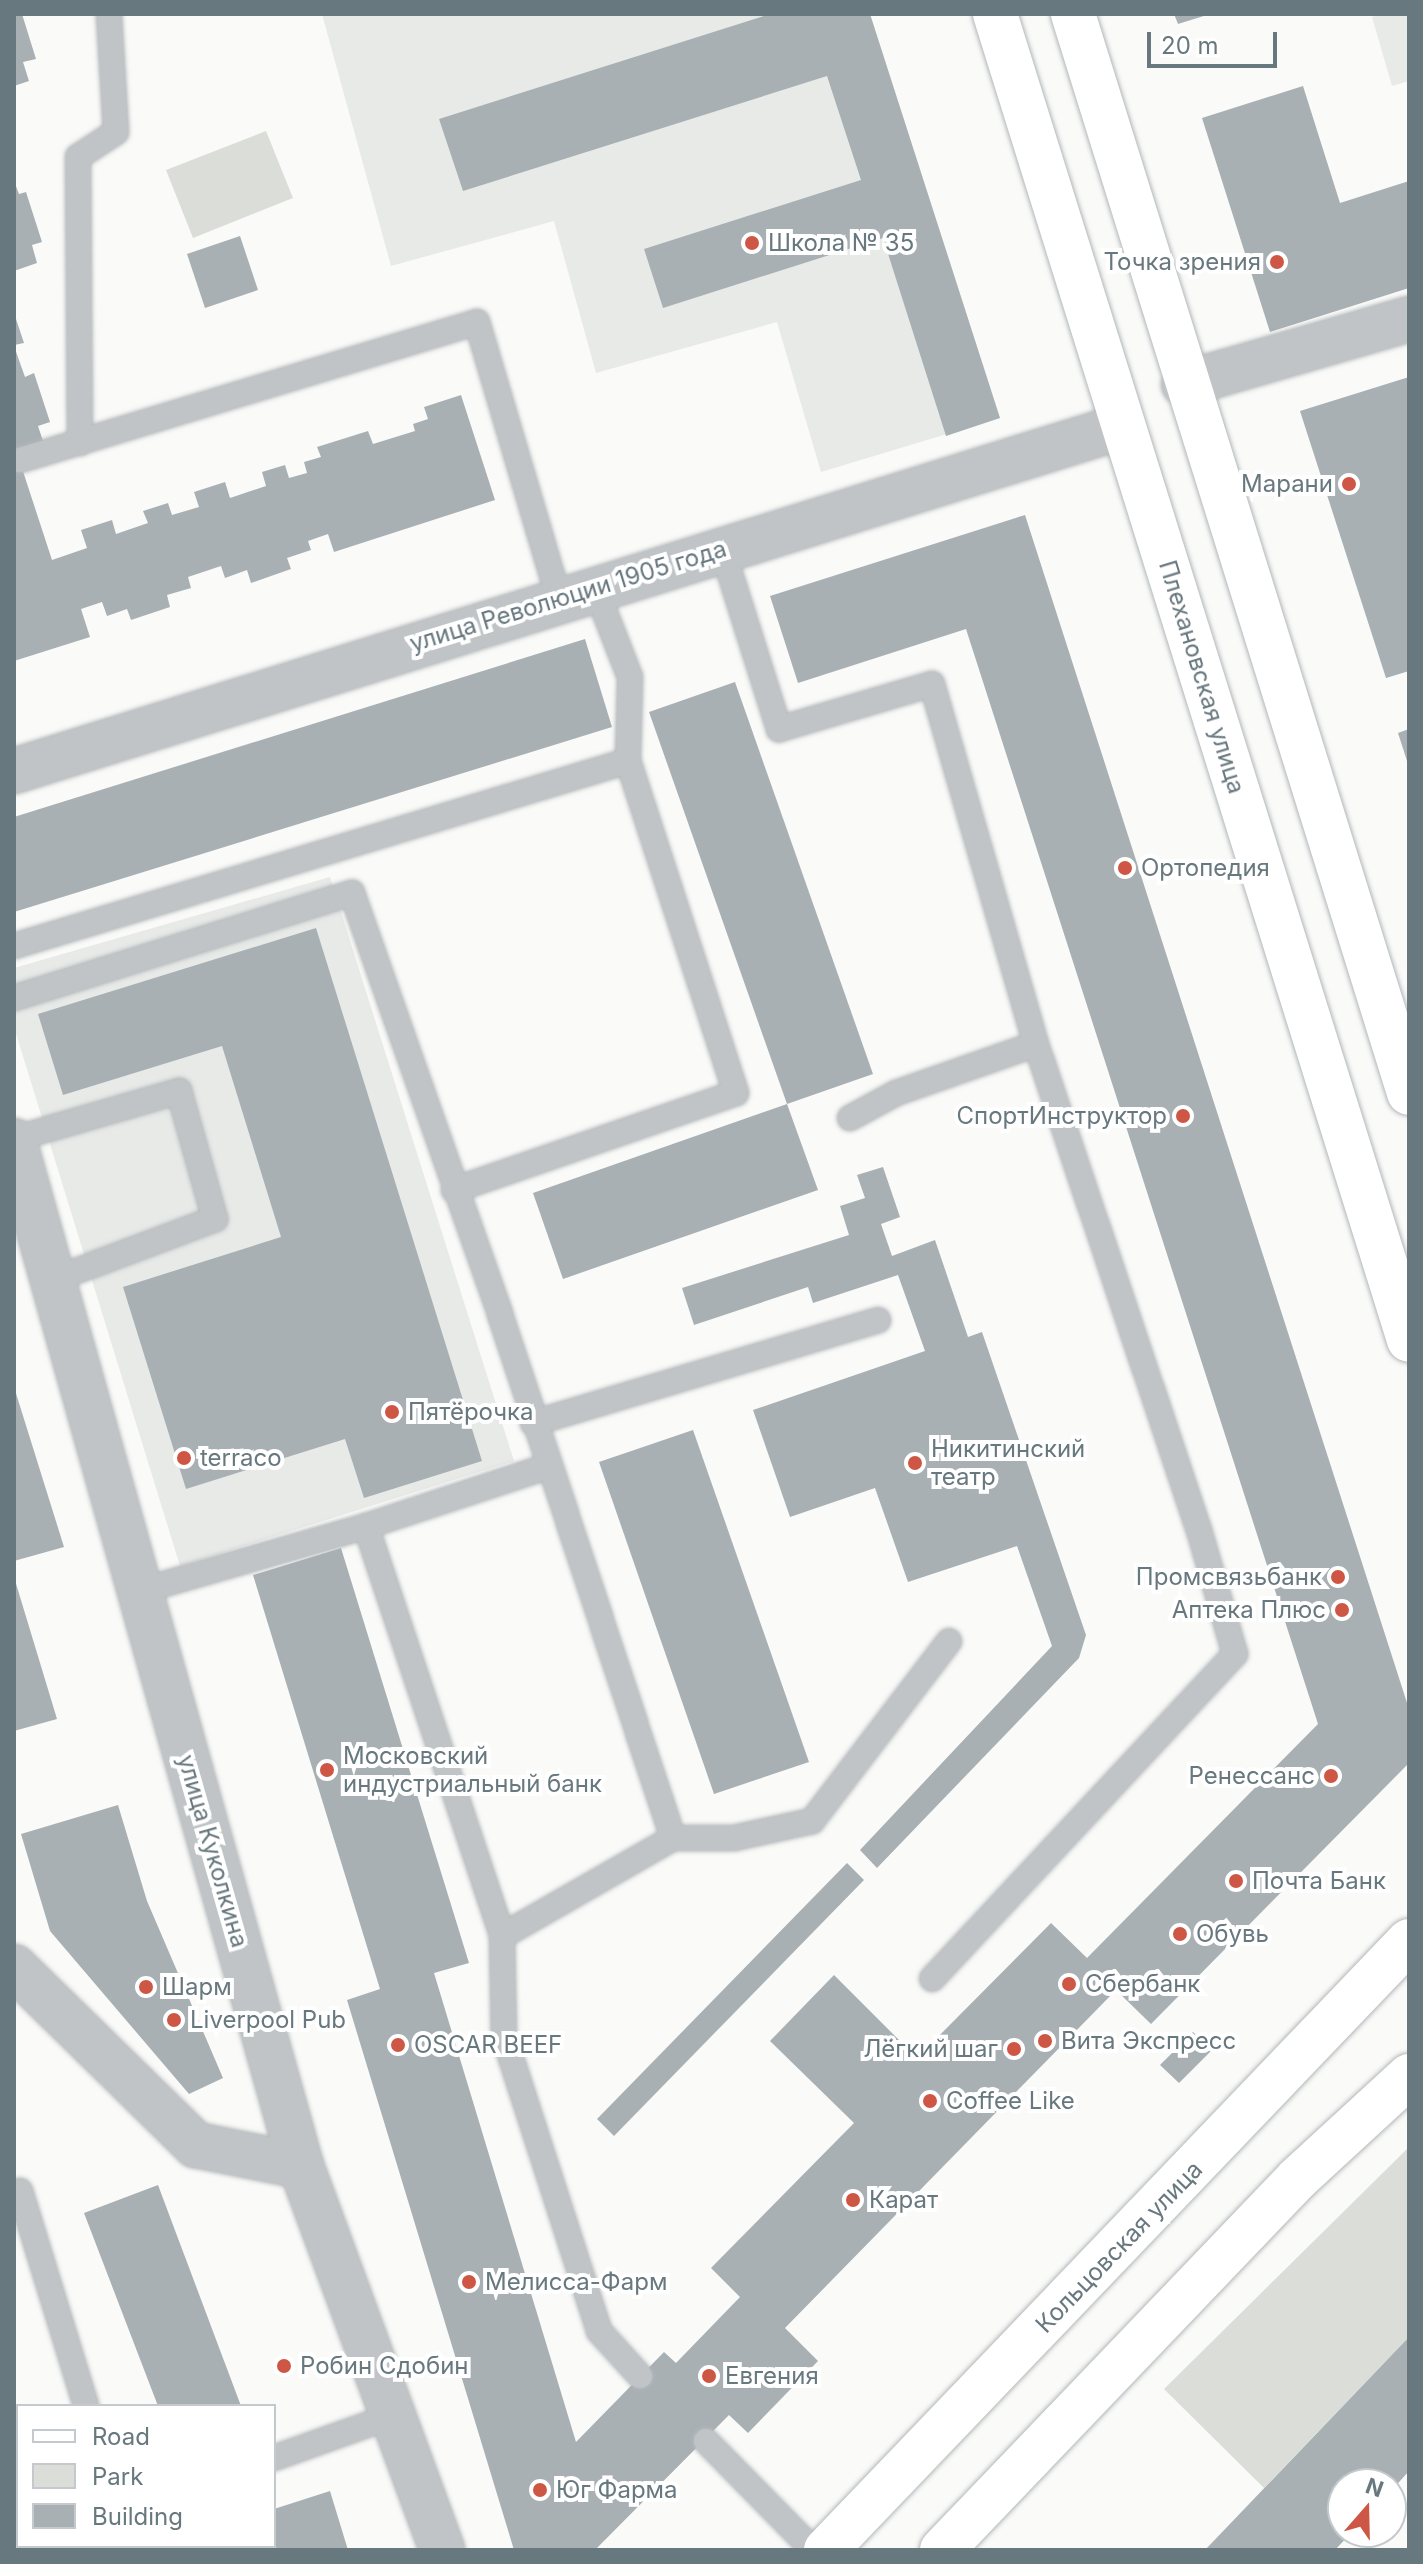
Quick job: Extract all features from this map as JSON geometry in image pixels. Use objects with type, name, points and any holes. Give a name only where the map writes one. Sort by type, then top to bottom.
[{"type":"main road","name":"Плехановская улица","points":[[995,14],[1409,1340]]},
{"type":"main road","points":[[1073,14],[1184,384],[1409,1093]]},
{"type":"main road","name":"Кольцовская улица","points":[[826,2550],[1409,1941]]},
{"type":"main road","points":[[942,2550],[1297,2179],[1409,2076]]},
{"type":"street","points":[[1184,384],[1409,319]]},
{"type":"street","name":"улица Революции 1905 года","points":[[14,771],[577,593],[1123,426]]},
{"type":"street","name":"улица Куколкина","points":[[14,1145],[301,2166],[442,2550]]},
{"type":"street","points":[[14,1967],[196,2145],[301,2166]]},
{"type":"lane","points":[[80,443],[78,157],[116,132],[109,14]]},
{"type":"lane","points":[[20,460],[477,322],[577,593],[630,677],[628,761],[736,1093],[454,1190]]},
{"type":"lane","points":[[722,548],[779,729],[932,684],[1036,1044],[1194,1516],[1235,1654],[932,1979]]},
{"type":"lane","points":[[14,946],[628,761]]},
{"type":"lane","points":[[14,998],[352,893],[673,1838]]},
{"type":"lane","points":[[850,1118],[896,1093],[1036,1044]]},
{"type":"lane","points":[[14,1145],[179,1091],[215,1219],[53,1280]]},
{"type":"lane","points":[[533,1423],[878,1320]]},
{"type":"lane","points":[[140,1591],[366,1526],[549,1466]]},
{"type":"lane","points":[[366,1526],[502,1936],[504,2036],[599,2331],[640,2376]]},
{"type":"lane","points":[[502,1936],[673,1838],[734,1838],[812,1821],[949,1641]]},
{"type":"lane","points":[[20,2191],[85,2404]]},
{"type":"lane","points":[[276,2457],[392,2416]]},
{"type":"lane","points":[[706,2441],[813,2550]]},
{"type":"shaded area","name":"Школа № 35","points":[[322,14],[870,14],[1000,418],[821,472],[777,322],[596,373],[554,221],[391,266]]},
{"type":"shaded area","points":[[1409,14],[1409,81],[1392,86],[1372,17]]},
{"type":"shaded area","points":[[330,877],[514,1461],[180,1566],[14,1027],[14,968]]},
{"type":"green space","points":[[266,131],[293,198],[193,238],[166,170]]},
{"type":"green space","points":[[1409,2147],[1409,2337],[1264,2488],[1164,2389]]},
{"type":"building","points":[[14,14],[22,14],[36,59],[23,62],[29,81],[14,86]]},
{"type":"building","points":[[770,14],[870,14],[1000,418],[946,436],[883,238],[663,308],[644,249],[861,180],[827,76],[463,191],[439,119]]},
{"type":"building","points":[[1174,14],[1207,14],[1207,15],[1178,24]]},
{"type":"building","points":[[1303,86],[1340,203],[1409,181],[1409,288],[1270,332],[1202,118]]},
{"type":"building","points":[[14,181],[19,194],[26,192],[42,242],[32,245],[37,263],[14,271]]},
{"type":"building","points":[[240,236],[258,290],[205,308],[187,254]]},
{"type":"building","points":[[14,313],[24,343],[14,345]]},
{"type":"building","points":[[14,346],[25,377],[34,373],[50,422],[38,426],[44,444],[17,453],[52,560],[87,548],[81,530],[112,520],[116,534],[148,523],[143,511],[168,503],[172,515],[199,507],[194,492],[225,482],[230,498],[266,486],[262,472],[285,465],[289,478],[307,473],[304,462],[321,457],[317,447],[368,431],[373,444],[415,431],[413,424],[428,419],[424,407],[461,395],[495,500],[334,552],[328,534],[308,541],[311,550],[287,558],[291,569],[251,583],[247,570],[225,578],[221,566],[188,577],[191,588],[167,595],[170,607],[131,620],[127,609],[107,616],[102,602],[81,609],[90,637],[14,661]]},
{"type":"building","points":[[1409,377],[1409,671],[1386,678],[1300,411]]},
{"type":"building","points":[[1025,515],[1409,1709],[1409,1763],[1151,2024],[1116,1990],[785,2328],[818,2361],[748,2433],[729,2415],[595,2550],[514,2550],[347,2000],[380,1989],[253,1575],[341,1548],[469,1963],[434,1973],[576,2442],[664,2352],[676,2363],[740,2297],[711,2268],[854,2123],[770,2041],[834,1975],[917,2058],[1051,1923],[1087,1958],[1318,1724],[966,629],[798,683],[770,596]]},
{"type":"building","points":[[585,639],[612,727],[14,912],[14,817]]},
{"type":"building","points":[[735,682],[873,1074],[787,1104],[649,712]]},
{"type":"building","points":[[1409,729],[1409,764],[1408,764],[1398,733]]},
{"type":"building","points":[[316,928],[482,1461],[364,1498],[345,1439],[186,1489],[123,1287],[281,1237],[222,1046],[63,1095],[38,1014]]},
{"type":"building","points":[[787,1104],[818,1190],[563,1279],[533,1193]]},
{"type":"building","points":[[883,1167],[900,1217],[881,1224],[892,1256],[935,1240],[968,1337],[982,1332],[1086,1635],[1079,1658],[877,1868],[860,1850],[1052,1646],[1017,1546],[908,1582],[875,1488],[790,1517],[753,1410],[925,1351],[898,1275],[813,1303],[808,1287],[694,1325],[682,1288],[849,1235],[840,1206],[865,1198],[857,1175]]},
{"type":"building","points":[[14,1387],[64,1547],[14,1561]]},
{"type":"building","points":[[693,1430],[809,1762],[714,1794],[599,1462]]},
{"type":"building","points":[[14,1577],[57,1719],[14,1731]]},
{"type":"building","points":[[118,1805],[147,1901],[223,2078],[189,2094],[50,1931],[21,1834]]},
{"type":"building","points":[[847,1863],[864,1880],[614,2136],[597,2119]]},
{"type":"building","points":[[1193,2032],[1212,2050],[1179,2083],[1160,2065]]},
{"type":"building","points":[[158,2185],[240,2404],[157,2404],[84,2213]]},
{"type":"building","points":[[1409,2337],[1409,2471],[1407,2473],[1407,2468],[1327,2468],[1327,2548],[1337,2548],[1335,2550],[1205,2550]]},
{"type":"building","points":[[330,2491],[348,2550],[266,2550],[276,2548],[276,2508]]},
{"type":"place","name":"Школа № 35","points":[[752,243]]},
{"type":"place","name":"Точка зрения","points":[[1277,262]]},
{"type":"place","name":"Марани","points":[[1349,484]]},
{"type":"place","name":"Ортопедия","points":[[1125,868]]},
{"type":"place","name":"СпортИнструктор","points":[[1183,1116]]},
{"type":"place","name":"Пятёрочка","points":[[392,1412]]},
{"type":"place","name":"terraco","points":[[184,1458]]},
{"type":"place","name":"Никитинский театр","points":[[915,1463]]},
{"type":"place","name":"Промсвязьбанк","points":[[1338,1577]]},
{"type":"place","name":"Аптека Плюс","points":[[1342,1610]]},
{"type":"place","name":"Московский индустриальный банк","points":[[327,1770]]},
{"type":"place","name":"Ренессанс","points":[[1331,1776]]},
{"type":"place","name":"Почта Банк","points":[[1236,1881]]},
{"type":"place","name":"Обувь","points":[[1180,1934]]},
{"type":"place","name":"Сбербанк","points":[[1069,1984]]},
{"type":"place","name":"Шарм","points":[[146,1987]]},
{"type":"place","name":"Liverpool Pub","points":[[174,2020]]},
{"type":"place","name":"Вита Экспресс","points":[[1045,2041]]},
{"type":"place","name":"OSCAR BEEF","points":[[398,2045]]},
{"type":"place","name":"Лёгкий шаг","points":[[1014,2049]]},
{"type":"place","name":"Coffee Like","points":[[930,2101]]},
{"type":"place","name":"Карат","points":[[853,2200]]},
{"type":"place","name":"Мелисса-Фарм","points":[[469,2282]]},
{"type":"place","name":"Робин Сдобин","points":[[284,2366]]},
{"type":"place","name":"Евгения","points":[[709,2376]]},
{"type":"place","name":"Юг Фарма","points":[[540,2490]]}]
